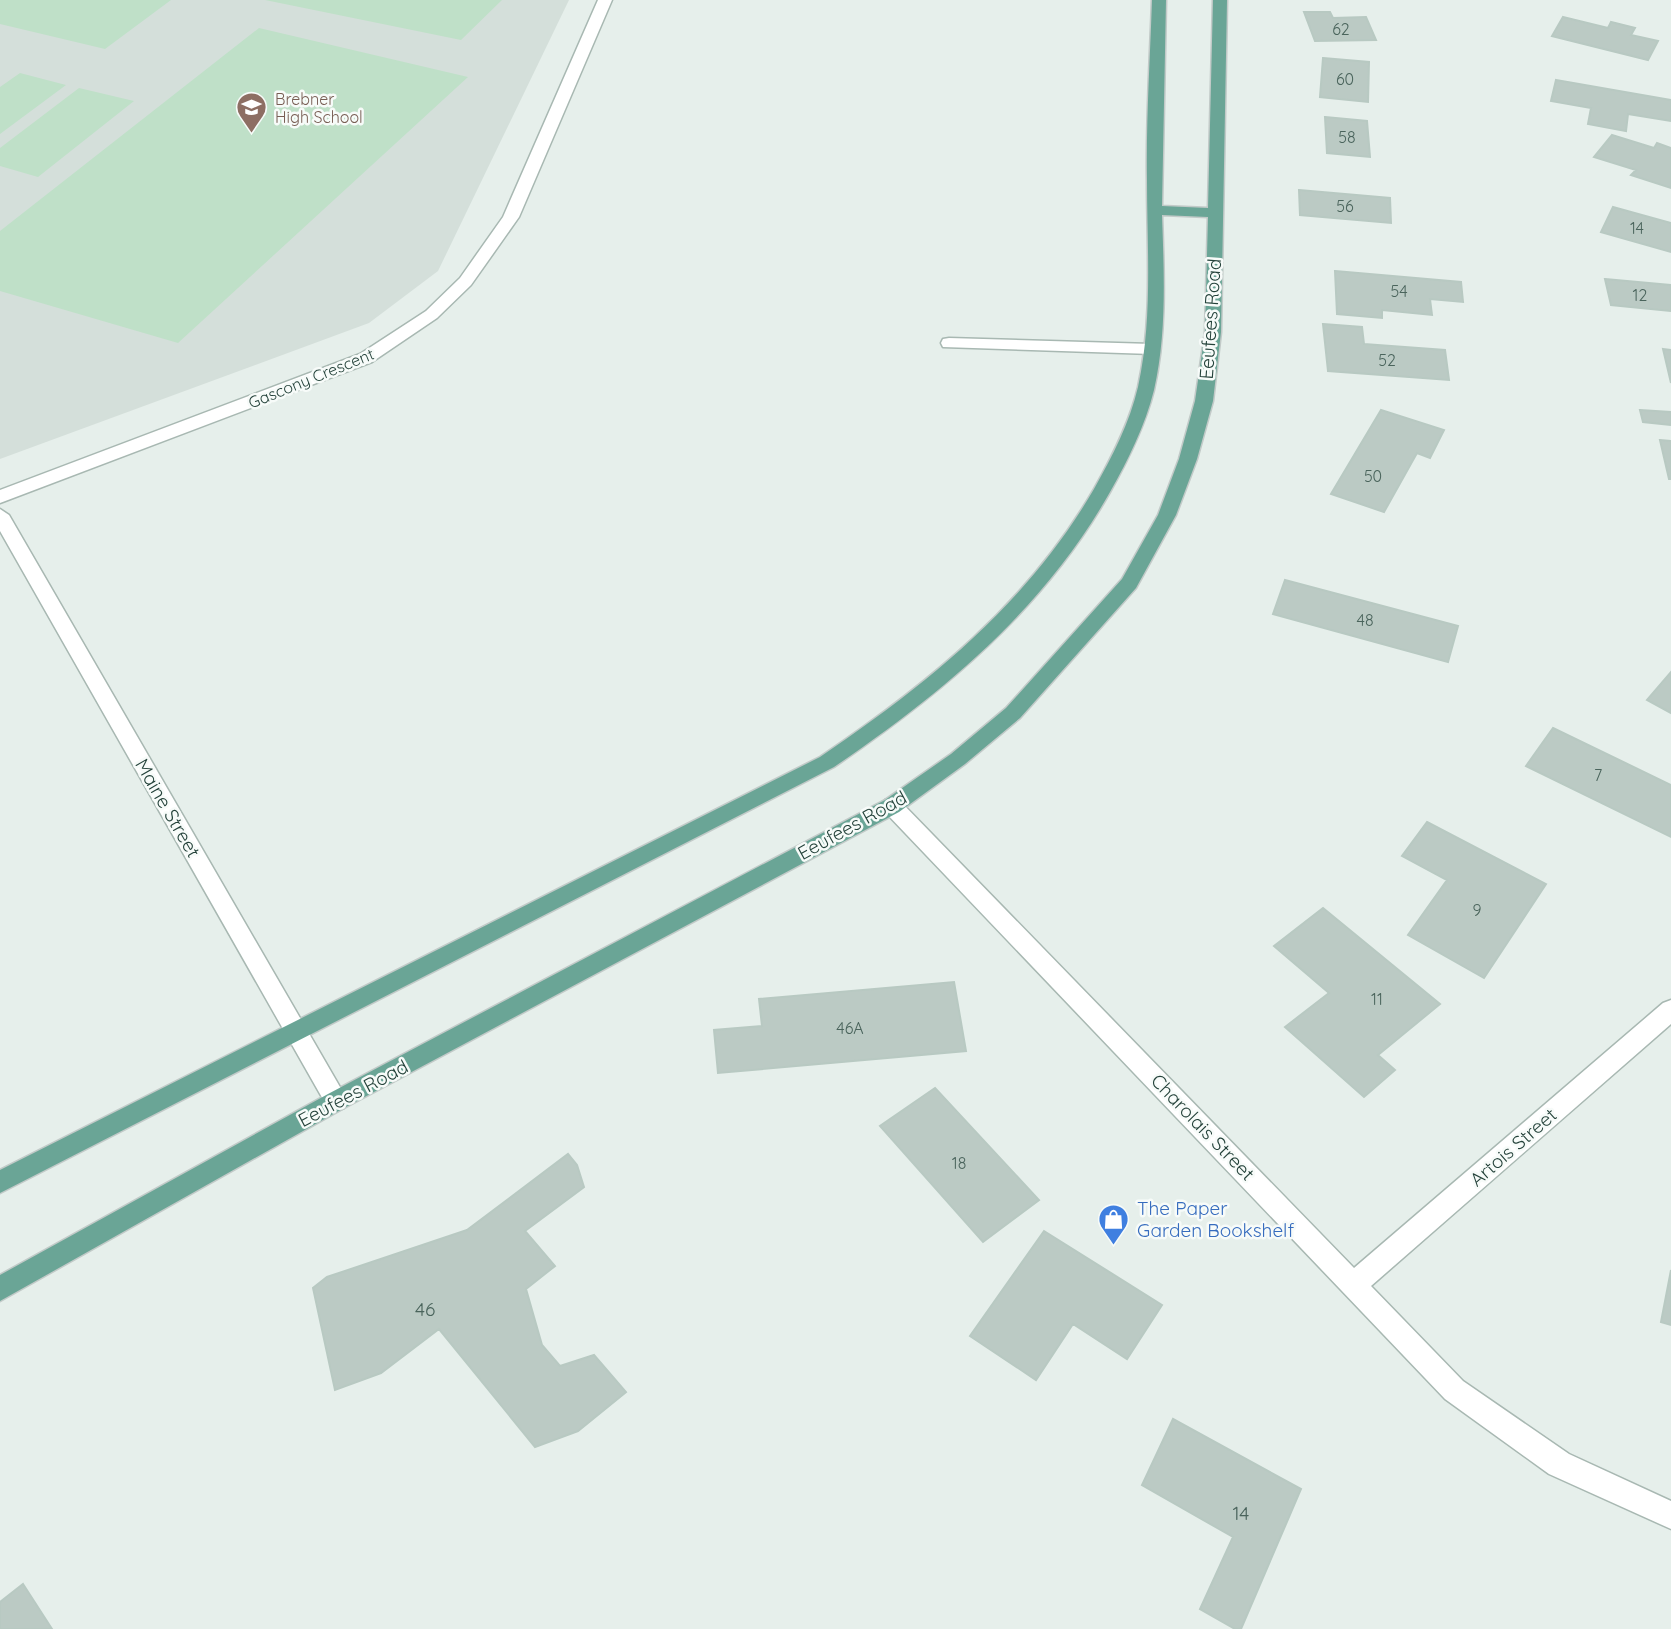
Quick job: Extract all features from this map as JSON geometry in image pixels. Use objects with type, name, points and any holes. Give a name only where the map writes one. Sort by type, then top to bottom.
[{"type":"main road","points":[[0,1182],[827,762],[932,688],[1006,621],[1051,570],[1095,506],[1124,448],[1146,387],[1154,319],[1159,0]]},
{"type":"main road","name":"Eeufees Road","points":[[0,1289],[336,1101],[892,806],[958,759],[1013,713],[1129,583],[1167,515],[1188,459],[1204,401],[1213,331],[1220,0]]},
{"type":"main road","points":[[1154,210],[1216,213]]},
{"type":"street","name":"Gascony Crescent","points":[[0,497],[366,358],[405,337],[435,314],[485,258],[511,217],[605,0]]},
{"type":"street","points":[[949,343],[1152,349]]},
{"type":"street","name":"Maine Street","points":[[0,515],[336,1101]]},
{"type":"street","name":"Charolais Street","points":[[892,806],[1355,1284],[1454,1390],[1559,1464],[1671,1515]]},
{"type":"street","name":"Artois Street","points":[[1355,1284],[1671,1010]]},
{"type":"shaded area","name":"Brebner High School","points":[[0,0],[569,0],[438,271],[369,323],[0,459]]},
{"type":"green space","points":[[0,0],[171,0],[105,49],[0,24]]},
{"type":"green space","points":[[265,0],[502,0],[461,40]]},
{"type":"green space","points":[[259,28],[468,77],[178,343],[0,291],[0,231]]},
{"type":"green space","points":[[20,73],[66,85],[0,134],[0,87]]},
{"type":"green space","points":[[79,88],[134,101],[38,177],[0,166],[0,148]]},
{"type":"building","points":[[1304,12],[1330,12],[1333,18],[1366,17],[1376,40],[1315,41]]},
{"type":"building","points":[[1563,17],[1608,28],[1611,22],[1635,28],[1631,35],[1658,41],[1648,60],[1552,36]]},
{"type":"building","points":[[1323,58],[1369,62],[1368,102],[1320,97]]},
{"type":"building","points":[[1556,80],[1671,100],[1671,121],[1628,114],[1626,131],[1588,124],[1591,108],[1551,101]]},
{"type":"building","points":[[1325,117],[1367,121],[1370,157],[1327,153]]},
{"type":"building","points":[[1612,135],[1654,148],[1657,143],[1671,148],[1671,188],[1631,175],[1636,170],[1594,157]]},
{"type":"building","points":[[1299,190],[1390,198],[1391,223],[1300,215]]},
{"type":"building","points":[[1613,207],[1671,223],[1671,252],[1601,232]]},
{"type":"building","points":[[1335,271],[1461,282],[1463,302],[1430,299],[1432,315],[1382,310],[1382,318],[1337,314]]},
{"type":"building","points":[[1605,279],[1671,285],[1671,311],[1611,305]]},
{"type":"building","points":[[1323,324],[1362,327],[1364,344],[1445,350],[1449,380],[1328,371]]},
{"type":"building","points":[[1663,349],[1671,350],[1671,383]]},
{"type":"building","points":[[1381,410],[1444,430],[1430,458],[1417,453],[1384,512],[1331,494]]},
{"type":"building","points":[[1640,410],[1671,412],[1671,425],[1643,422]]},
{"type":"building","points":[[1660,440],[1671,441],[1671,479],[1669,479]]},
{"type":"building","points":[[1285,580],[1458,626],[1448,662],[1273,614]]},
{"type":"building","points":[[1671,672],[1671,713],[1647,700]]},
{"type":"building","points":[[1553,728],[1671,785],[1671,837],[1526,766]]},
{"type":"building","points":[[1427,822],[1546,884],[1484,978],[1408,935],[1447,880],[1402,856]]},
{"type":"building","points":[[1323,908],[1440,1004],[1378,1055],[1395,1070],[1364,1097],[1285,1027],[1329,993],[1274,946]]},
{"type":"building","points":[[954,982],[966,1051],[718,1073],[714,1030],[762,1026],[759,999]]},
{"type":"building","points":[[935,1088],[1039,1200],[983,1242],[880,1126]]},
{"type":"building","points":[[568,1154],[577,1165],[584,1187],[525,1231],[555,1266],[526,1289],[542,1345],[560,1366],[594,1355],[626,1392],[578,1431],[535,1447],[439,1329],[381,1373],[335,1390],[313,1288],[327,1277],[467,1230]]},
{"type":"building","points":[[1044,1231],[1162,1305],[1127,1359],[1073,1324],[1036,1380],[970,1336]]},
{"type":"building","points":[[1671,1270],[1671,1325],[1661,1322]]},
{"type":"building","points":[[1173,1419],[1301,1489],[1241,1629],[1235,1629],[1200,1609],[1233,1537],[1142,1485]]},
{"type":"building","points":[[23,1584],[52,1629],[0,1629],[0,1602]]},
{"type":"place","name":"Brebner High School","points":[[252,135]]},
{"type":"place","name":"The Paper Garden Bookshelf","points":[[1114,1246]]}]
